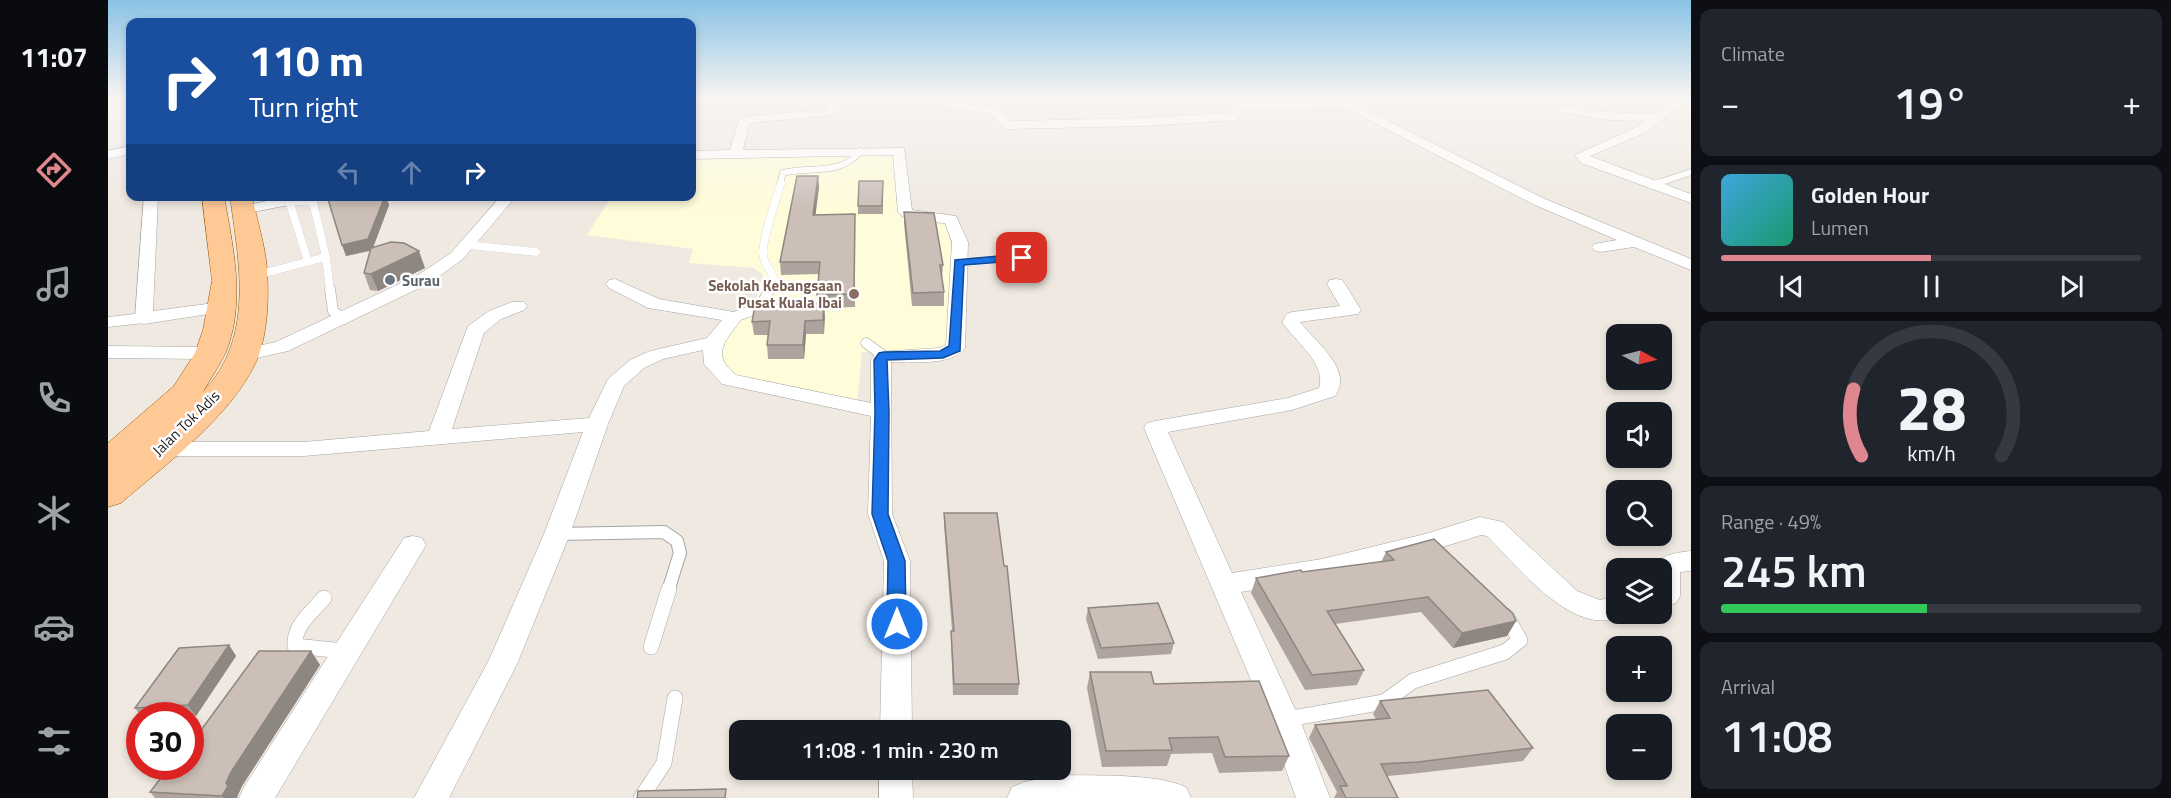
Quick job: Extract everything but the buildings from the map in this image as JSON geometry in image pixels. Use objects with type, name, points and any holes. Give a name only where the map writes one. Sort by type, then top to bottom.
[{"type":"main road","name":"Jalan Tok Adis","points":[[114,453],[186,392],[210,353],[222,307],[225,281],[214,201]]},
{"type":"main road","name":"Jalan Tok Adis","points":[[108,494],[212,401],[231,377],[242,355],[250,327],[254,276],[242,203]]},
{"type":"street","points":[[736,153],[740,135]]},
{"type":"street","points":[[1407,135],[1540,202],[1691,265]]},
{"type":"street","points":[[1628,135],[1582,155],[1586,160],[1691,199]]},
{"type":"street","points":[[108,154],[126,151]]},
{"type":"street","points":[[696,155],[900,152],[905,212],[914,216],[951,219],[960,243],[955,348],[943,354],[875,349],[881,360],[880,514],[897,561],[896,720]]},
{"type":"street","points":[[151,201],[144,318],[222,307]]},
{"type":"street","points":[[242,203],[265,201]]},
{"type":"street","points":[[242,355],[281,347],[424,279],[457,256],[505,201]]},
{"type":"street","points":[[1600,247],[1634,242]]},
{"type":"street","points":[[615,284],[654,304],[734,317],[714,342],[710,358],[716,370],[729,380],[882,412]]},
{"type":"street","points":[[1313,798],[1284,720],[1155,429],[1292,404],[1328,392],[1331,382],[1330,374],[1314,349],[1291,322],[1298,316],[1352,310],[1336,284]]},
{"type":"street","points":[[438,438],[476,330],[495,315],[518,306]]},
{"type":"street","points":[[431,798],[502,664],[557,534],[597,424],[615,383],[637,364],[657,354],[714,342]]},
{"type":"street","points":[[108,352],[210,353]]},
{"type":"street","points":[[160,449],[304,450],[597,424]]},
{"type":"street","points":[[1224,584],[1435,551],[1480,526],[1494,528],[1567,598],[1599,611],[1606,609]]},
{"type":"street","points":[[256,798],[413,545]]},
{"type":"street","points":[[1672,564],[1691,561]]},
{"type":"street","points":[[896,780],[896,798]]},
{"type":"street","points":[[1024,798],[1061,791],[1174,798]]},
{"type":"lane","points":[[734,317],[759,308],[774,282],[773,273],[765,265],[763,251],[783,173],[837,168],[856,158],[860,151]]},
{"type":"lane","points":[[1653,185],[1691,172]]},
{"type":"lane","points":[[289,201],[308,261]]},
{"type":"lane","points":[[305,201],[313,202],[326,257],[333,311],[344,319]]},
{"type":"lane","points":[[468,244],[536,252]]},
{"type":"lane","points":[[254,276],[326,257]]},
{"type":"lane","points":[[959,263],[1038,257]]},
{"type":"lane","points":[[108,322],[144,318]]},
{"type":"lane","points":[[557,534],[664,532],[677,541],[680,553],[651,647]]},
{"type":"lane","points":[[324,598],[297,631],[294,641],[296,646],[304,649],[348,651]]},
{"type":"lane","points":[[1284,720],[1384,702],[1413,681],[1505,652],[1520,640],[1509,619],[1492,604]]},
{"type":"lane","points":[[641,798],[664,763],[675,698]]},
{"type":"shaded area","name":"Sekolah Kebangsaan Pusat Kuala Ibai","points":[[895,151],[901,218],[944,219],[953,253],[946,344],[935,350],[862,352],[857,404],[730,377],[713,362],[737,319],[753,312],[763,275],[754,268],[689,263],[693,249],[587,235],[608,201],[696,201],[696,157]]},
{"type":"place","name":"Surau","points":[[390,280]]},
{"type":"place","name":"Sekolah Kebangsaan Pusat Kuala Ibai","points":[[854,294]]},
{"type":"route","points":[[897,624],[897,561],[880,514],[881,360],[884,356],[943,354],[955,348],[959,263],[1022,258]]}]
